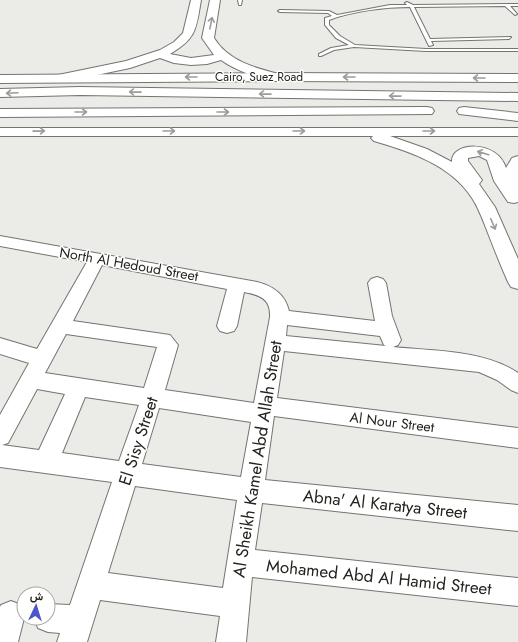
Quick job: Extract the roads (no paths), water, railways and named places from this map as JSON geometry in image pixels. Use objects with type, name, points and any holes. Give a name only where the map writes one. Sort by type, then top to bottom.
[{"type":"main road","points":[[63,78],[114,68],[160,53],[183,41],[188,34],[196,0]]},
{"type":"main road","points":[[215,0],[208,38],[213,47],[223,56],[245,67],[275,77]]},
{"type":"main road","points":[[160,53],[174,59],[190,62],[208,60],[223,56]]},
{"type":"main road","name":"Cairo, Suez Road","points":[[0,79],[275,77],[518,78]]},
{"type":"main road","name":"Cairo, Suez Road","points":[[0,94],[107,92],[518,97]]},
{"type":"main road","points":[[0,113],[518,110]]},
{"type":"main road","points":[[464,111],[518,117]]},
{"type":"main road","points":[[351,130],[407,146],[432,156],[464,178],[479,195],[485,205],[518,282]]},
{"type":"main road","points":[[0,132],[351,130],[518,132]]},
{"type":"main road","points":[[479,195],[475,182],[460,161],[460,156],[466,152],[480,152],[494,158],[504,183],[515,200]]},
{"type":"main road","points":[[515,200],[512,177],[513,170],[518,161]]},
{"type":"street","name":"North Al Hedoud Street","points":[[0,241],[247,286]]},
{"type":"street","points":[[0,436],[97,259]]},
{"type":"street","points":[[377,283],[387,330],[395,345],[402,351],[414,357]]},
{"type":"street","points":[[227,326],[247,286]]},
{"type":"street","name":"Al Sheikh Kamel Abd Allah Street","points":[[231,642],[240,562],[280,310],[278,302],[270,294],[247,286]]},
{"type":"street","points":[[279,317],[387,330]]},
{"type":"street","name":"El Sisy Street","points":[[60,326],[166,342],[168,345],[76,631]]},
{"type":"street","points":[[275,342],[481,364],[504,374],[518,384]]},
{"type":"street","points":[[0,346],[42,359]]},
{"type":"street","name":"Al Nour Street","points":[[31,380],[152,398],[518,438]]},
{"type":"street","points":[[46,462],[79,387]]},
{"type":"street","name":"Abna' Al Karatya Street","points":[[0,456],[252,490],[518,518]]},
{"type":"street","name":"Mohamed Abd Al Hamid Street","points":[[240,562],[518,592]]},
{"type":"street","points":[[91,585],[236,604]]},
{"type":"street","points":[[3,642],[12,615]]},
{"type":"street","points":[[56,622],[76,631]]},
{"type":"lane","points":[[404,0],[411,5],[429,42]]},
{"type":"lane","points":[[506,5],[515,14]]},
{"type":"lane","points":[[354,46],[338,37],[327,25],[327,20],[336,16],[390,6],[518,5]]},
{"type":"lane","points":[[280,11],[329,12],[336,16]]},
{"type":"lane","points":[[381,48],[429,42],[509,38]]},
{"type":"lane","points":[[429,42],[518,45]]},
{"type":"lane","points":[[321,55],[327,50],[334,48],[354,46],[426,50],[518,50]]}]
